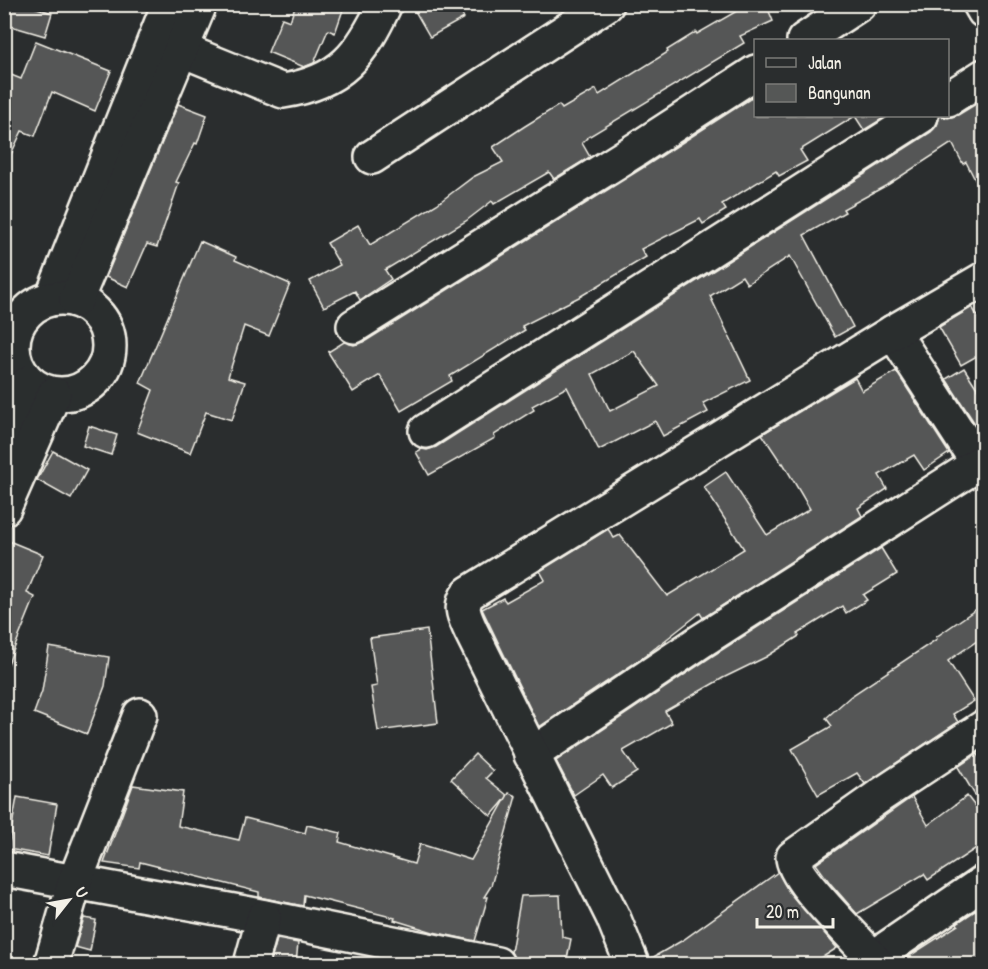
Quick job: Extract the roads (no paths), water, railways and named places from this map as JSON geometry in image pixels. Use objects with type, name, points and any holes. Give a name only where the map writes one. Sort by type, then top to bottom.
[{"type":"street","points":[[64,299],[169,4]]},
{"type":"street","points":[[64,299],[182,50],[200,4]]},
{"type":"street","points":[[182,50],[283,91],[296,89],[324,79],[346,65],[370,36],[385,4]]},
{"type":"street","points":[[372,158],[607,4]]},
{"type":"street","points":[[806,39],[859,4]]},
{"type":"street","points":[[980,4],[984,11]]},
{"type":"street","points":[[354,326],[754,73]]},
{"type":"street","points":[[949,98],[984,76]]},
{"type":"street","points":[[426,431],[919,117]]},
{"type":"street","points":[[632,964],[613,917],[531,755],[462,610],[464,600],[469,593],[893,332],[984,279]]},
{"type":"street","points":[[64,299],[93,310],[105,327],[109,347],[105,367],[92,383],[74,393],[41,388],[18,369],[9,335],[34,305],[64,299]]},
{"type":"street","points":[[531,755],[981,461],[893,332]]},
{"type":"street","points":[[4,442],[41,388]]},
{"type":"street","points":[[4,508],[41,388]]},
{"type":"street","points":[[51,964],[75,881],[140,716]]},
{"type":"street","points":[[984,727],[872,801],[793,857],[796,870],[871,962],[984,882]]},
{"type":"street","points":[[4,869],[264,917],[497,964]]},
{"type":"street","points":[[251,964],[264,917]]}]
